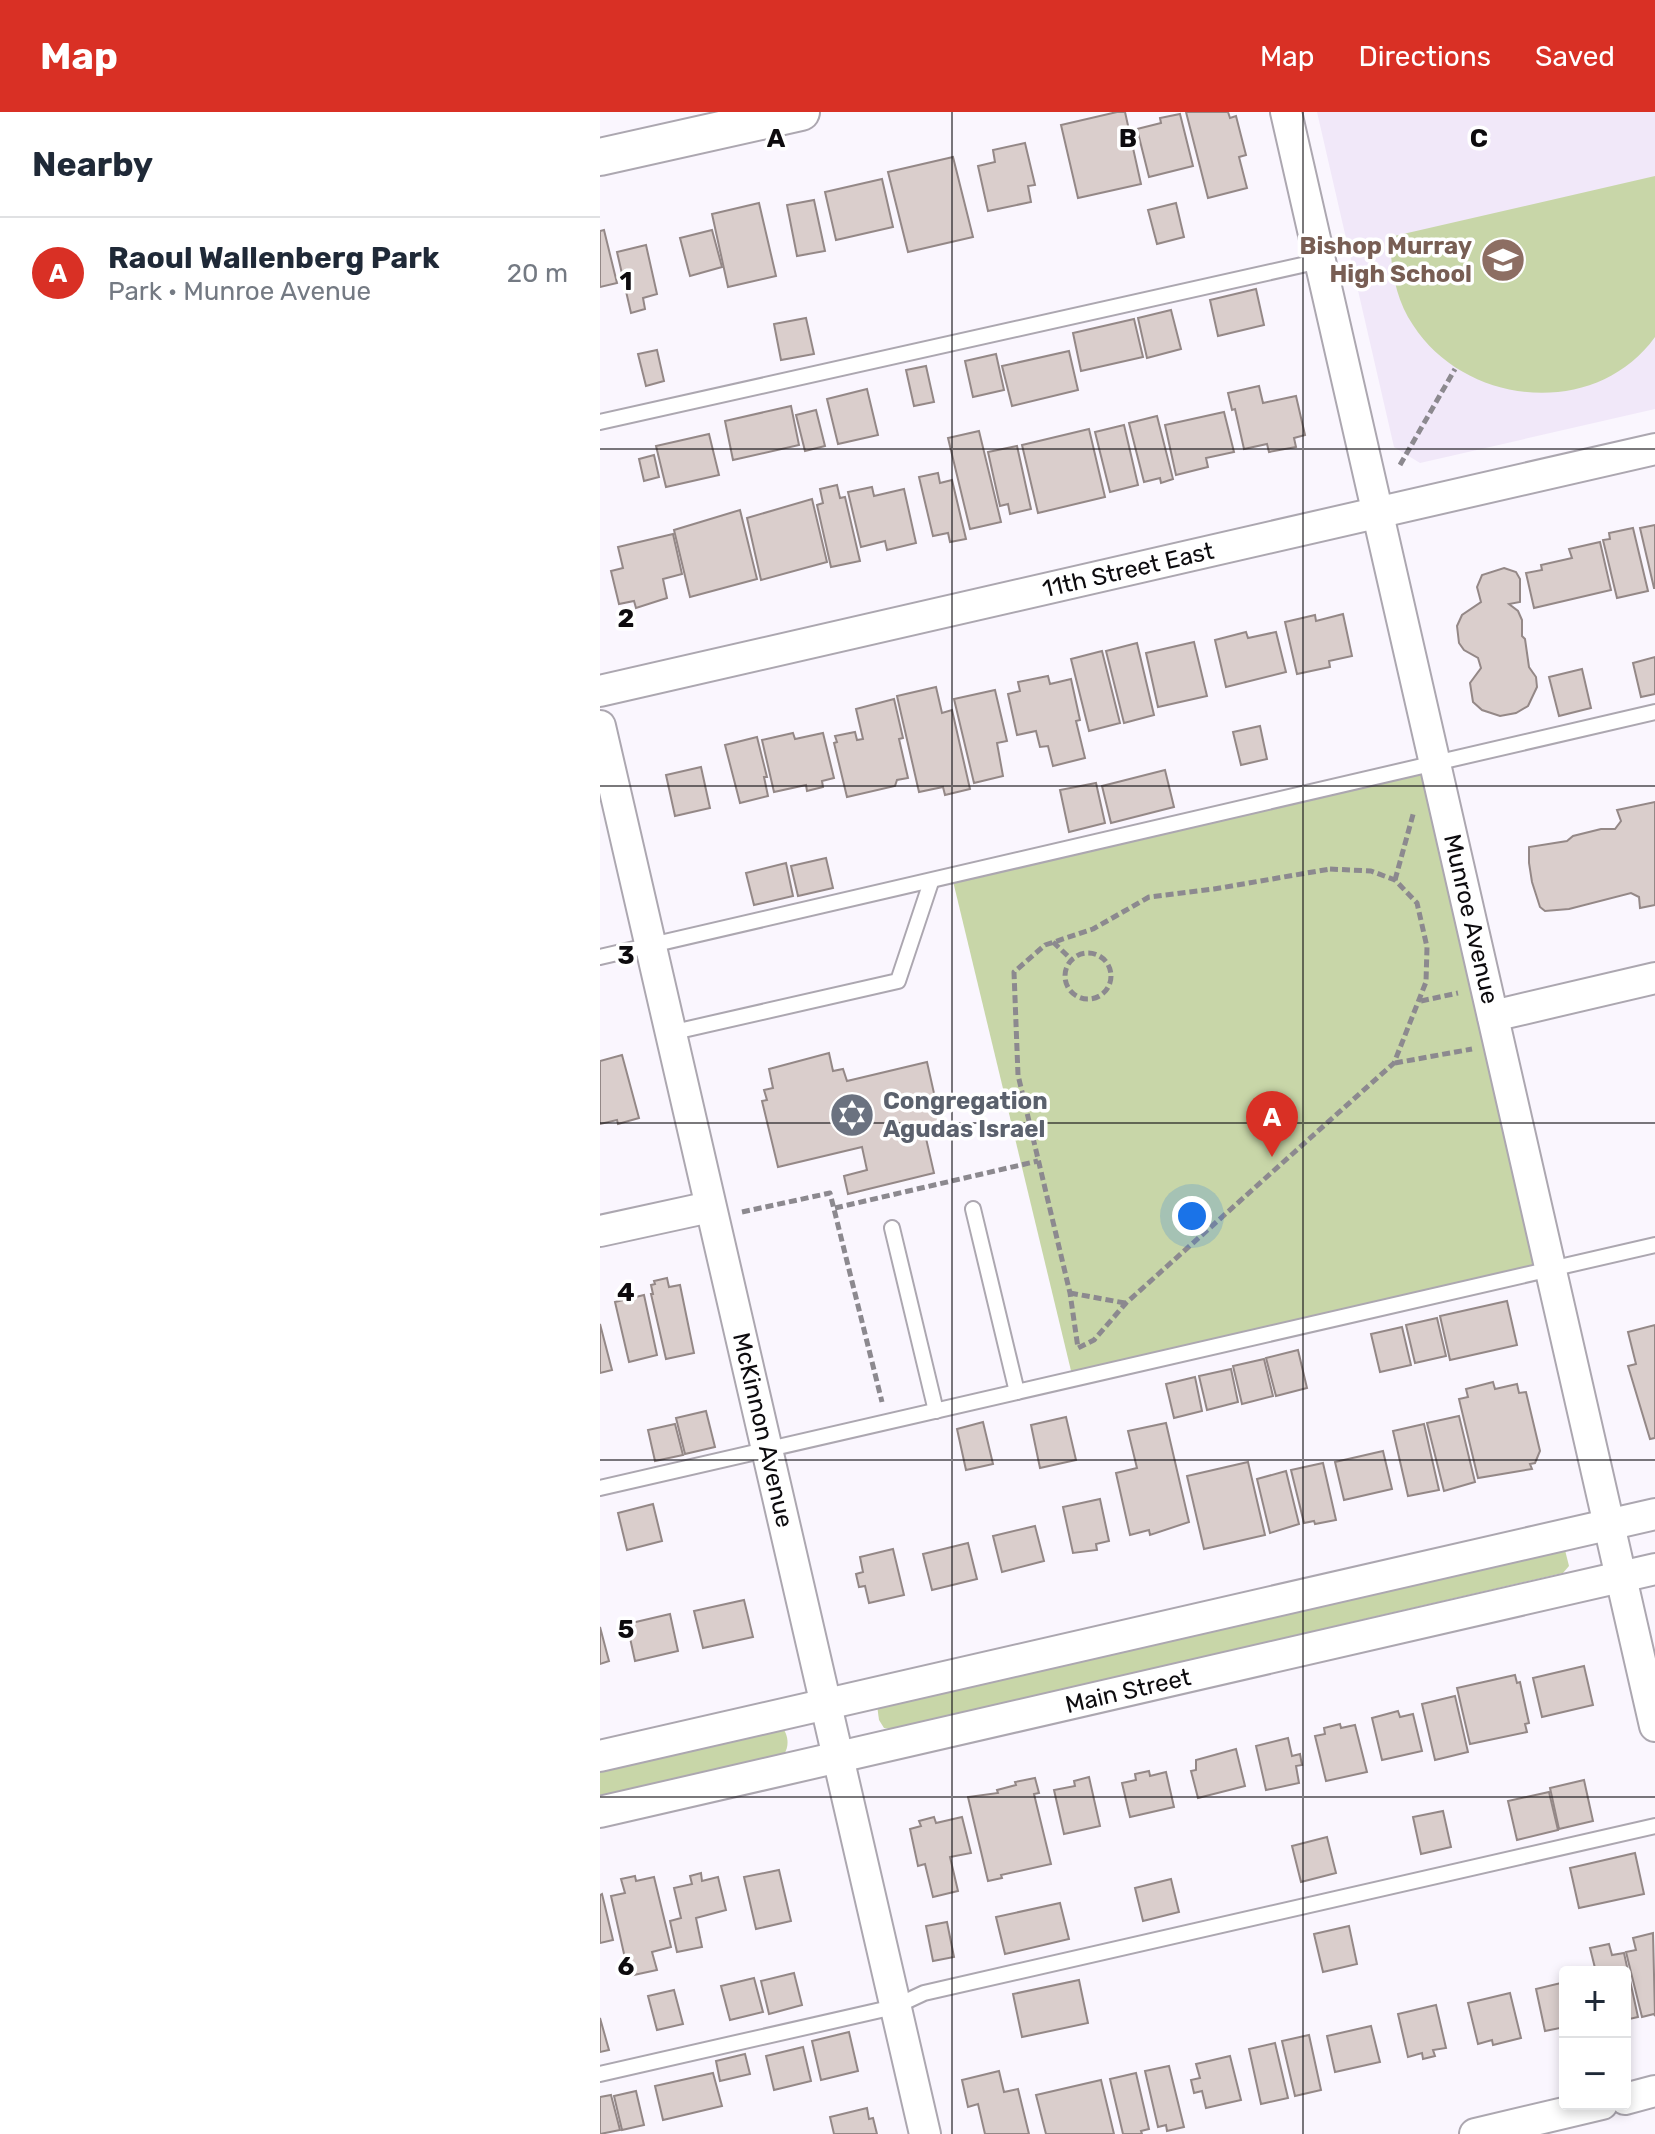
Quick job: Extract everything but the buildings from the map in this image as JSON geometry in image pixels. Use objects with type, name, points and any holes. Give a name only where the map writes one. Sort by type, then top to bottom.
[{"type":"street","points":[[600,157],[801,112]]},
{"type":"street","name":"Munroe Avenue","points":[[1286,112],[1377,513],[1422,765],[1496,1030],[1655,1726]]},
{"type":"street","name":"11th Street East","points":[[600,691],[1655,449]]},
{"type":"street","name":"McKinnon Avenue","points":[[600,726],[925,2134]]},
{"type":"street","points":[[1496,1030],[1655,978]]},
{"type":"street","points":[[600,1231],[710,1207]]},
{"type":"street","points":[[600,1756],[1655,1514]]},
{"type":"street","name":"Main Street","points":[[600,1812],[1655,1569]]},
{"type":"street","points":[[1631,2097],[1655,2091]]},
{"type":"street","points":[[1475,2134],[1577,2110]]},
{"type":"lane","points":[[600,422],[1320,261]]},
{"type":"lane","points":[[600,957],[1655,712]]},
{"type":"lane","points":[[670,1033],[898,981],[931,882]]},
{"type":"lane","points":[[973,1209],[1017,1392]]},
{"type":"lane","points":[[892,1228],[936,1411]]},
{"type":"lane","points":[[600,1488],[1655,1245]]},
{"type":"lane","points":[[600,2074],[894,2007],[924,1993],[1655,1826]]},
{"type":"path","points":[[1400,465],[1455,369]]},
{"type":"path","points":[[1395,880],[1417,801],[1422,765]]},
{"type":"path","points":[[1394,1063],[1426,982],[1427,947],[1417,903],[1395,880],[1371,871],[1330,869],[1149,897],[1093,929],[1045,945],[1014,972],[1018,1075],[1070,1293],[1078,1348],[1094,1340],[1126,1303],[1394,1063],[1496,1030]]},
{"type":"path","points":[[1053,942],[1072,960]]},
{"type":"path","points":[[1090,953],[1107,962],[1111,981],[1103,994],[1085,999],[1071,992],[1065,976],[1072,960],[1090,953]]},
{"type":"path","points":[[1420,1002],[1485,986]]},
{"type":"path","points":[[835,1208],[1038,1161]]},
{"type":"path","points":[[720,1242],[744,1238],[738,1213],[830,1193],[887,1422]]},
{"type":"path","points":[[1070,1293],[1126,1303]]},
{"type":"shaded area","name":"Bishop Murray High School","points":[[1317,112],[1655,112],[1655,409],[1420,463],[1394,447]]},
{"type":"green space","points":[[1655,176],[1655,337],[1630,363],[1600,381],[1566,391],[1532,392],[1497,386],[1465,373],[1436,352],[1407,315],[1395,283],[1390,237]]},
{"type":"green space","points":[[1434,762],[1549,1269],[1073,1379],[952,877]]},
{"type":"green space","points":[[1565,1550],[1569,1566],[1563,1573],[890,1729],[884,1728],[879,1720],[877,1705]]},
{"type":"green space","points":[[781,1726],[787,1740],[784,1754],[600,1796],[600,1767]]},
{"type":"place","name":"Bishop Murray High School","points":[[1503,260]]},
{"type":"place","name":"Congregation Agudas Israel","points":[[852,1115]]},
{"type":"place","name":"Raoul Wallenberg Park","points":[[1272,1157]]}]
